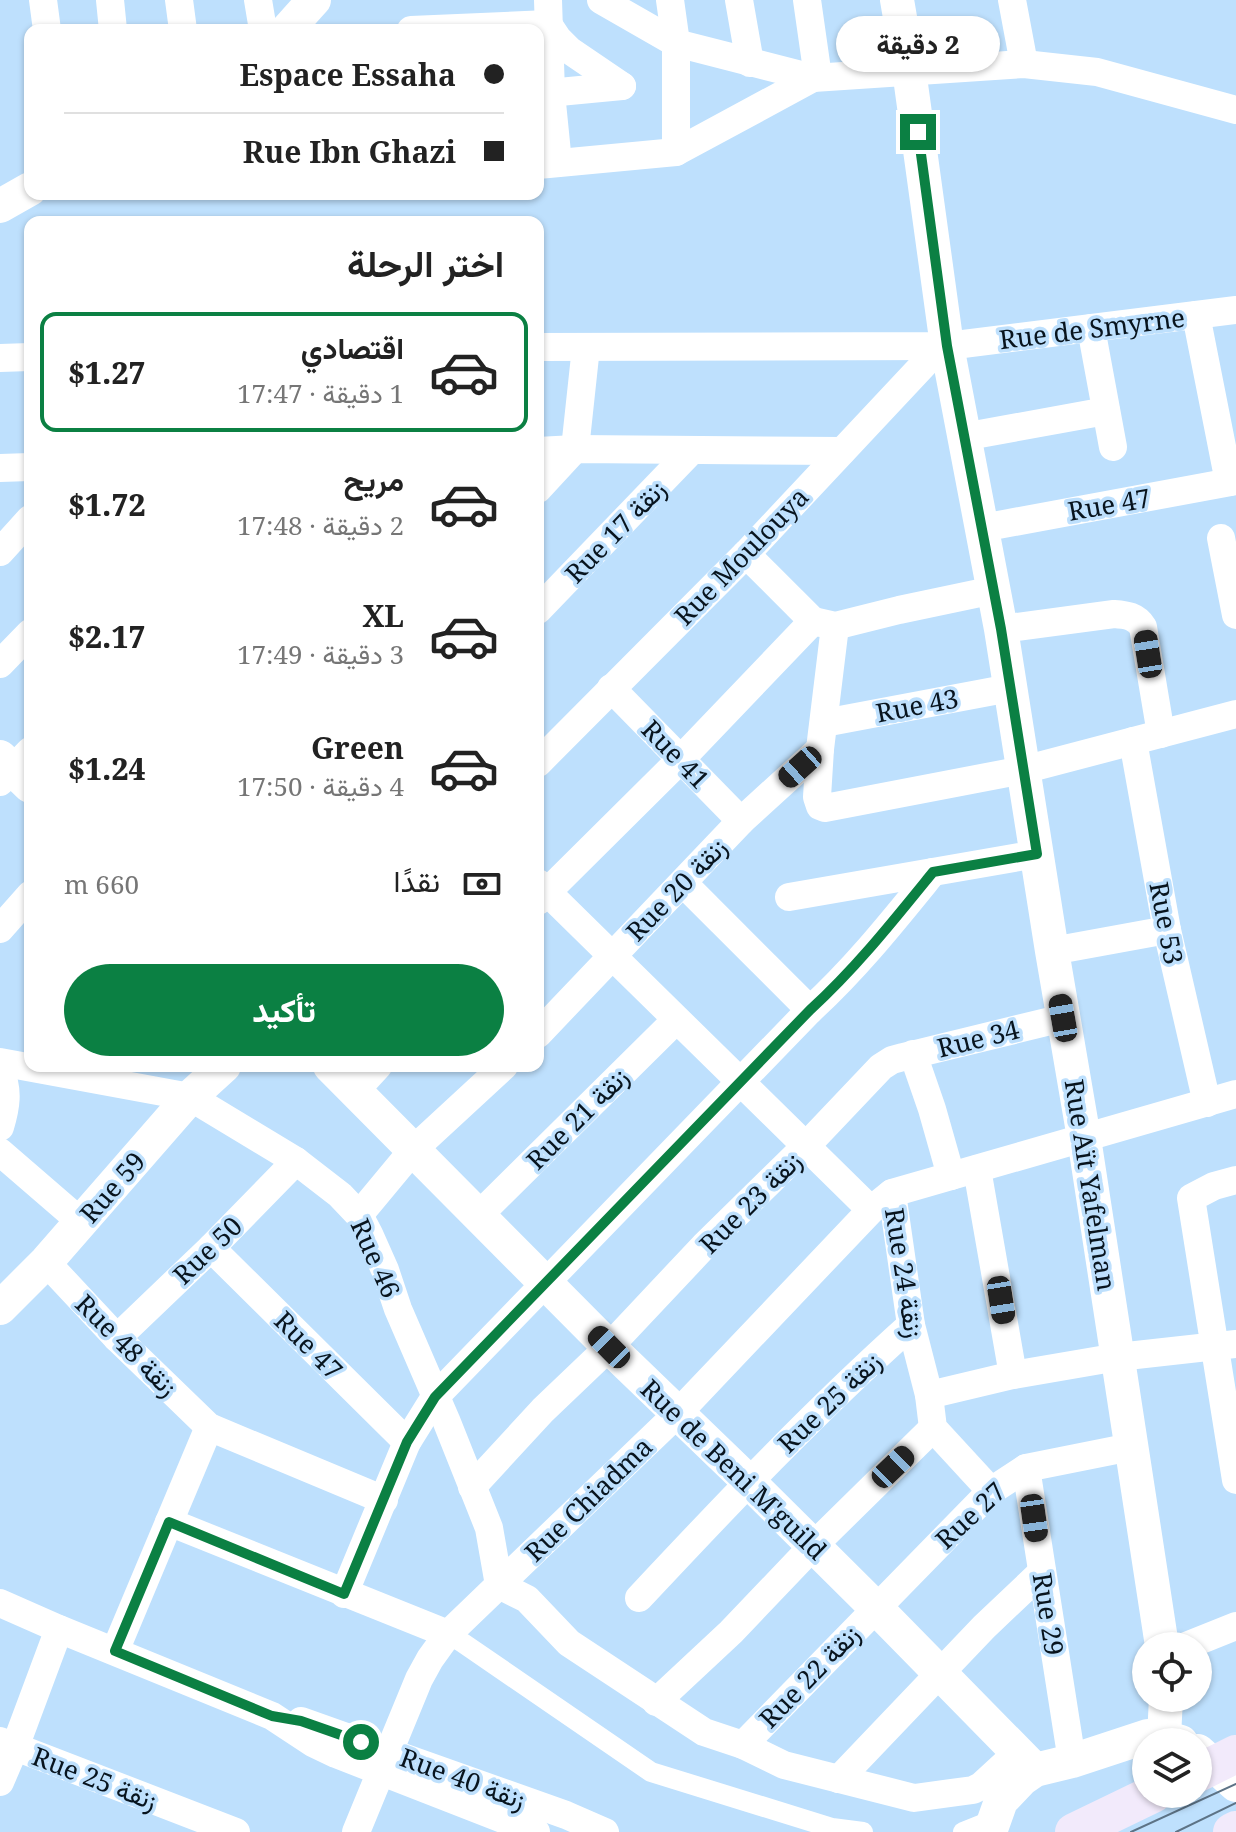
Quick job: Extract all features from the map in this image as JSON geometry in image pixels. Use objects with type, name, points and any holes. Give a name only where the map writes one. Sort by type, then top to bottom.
[{"type":"main road","points":[[1074,1832],[1132,1804]]},
{"type":"street","points":[[43,0],[46,24]]},
{"type":"street","points":[[110,0],[112,24]]},
{"type":"street","points":[[179,0],[182,24]]},
{"type":"street","points":[[258,0],[262,24]]},
{"type":"street","points":[[292,24],[314,0]]},
{"type":"street","points":[[601,0],[676,43],[815,78],[1024,64],[1097,72],[1236,110]]},
{"type":"street","points":[[670,0],[676,43],[676,152]]},
{"type":"street","points":[[739,0],[750,63]]},
{"type":"street","points":[[807,0],[815,78]]},
{"type":"street","name":"Rue Aït Yafelman","points":[[897,0],[909,70],[944,346],[1001,629],[1160,1632]]},
{"type":"street","points":[[1012,0],[1024,64]]},
{"type":"street","points":[[548,12],[544,94],[548,164],[676,152],[815,78]]},
{"type":"street","points":[[457,24],[548,12]]},
{"type":"street","points":[[544,94],[622,86],[558,39],[548,12]]},
{"type":"street","points":[[0,206],[24,192]]},
{"type":"street","name":"Rue de Smyrne","points":[[544,347],[944,346],[1236,310]]},
{"type":"street","points":[[1196,315],[1232,482]]},
{"type":"street","points":[[1091,328],[1113,447]]},
{"type":"street","name":"Rue Moulouya","points":[[544,757],[746,554],[944,346]]},
{"type":"street","points":[[544,483],[575,449],[586,347]]},
{"type":"street","points":[[0,358],[24,357]]},
{"type":"street","points":[[963,437],[1106,411]]},
{"type":"street","points":[[544,451],[842,451]]},
{"type":"street","name":"Rue 17 زنقة","points":[[544,604],[691,451]]},
{"type":"street","points":[[0,468],[24,467]]},
{"type":"street","name":"Rue 47","points":[[982,528],[1232,482]]},
{"type":"street","points":[[0,552],[24,526]]},
{"type":"street","points":[[1221,538],[1236,615]]},
{"type":"street","points":[[746,554],[824,623],[822,736],[817,797],[820,806],[825,808],[1023,770],[1236,714]]},
{"type":"street","points":[[544,889],[824,623],[994,590]]},
{"type":"street","points":[[1001,629],[1114,614],[1139,620],[1143,627],[1161,734]]},
{"type":"street","points":[[0,664],[24,639]]},
{"type":"street","name":"Rue 41","points":[[611,688],[741,821]]},
{"type":"street","name":"Rue 43","points":[[822,736],[1010,688]]},
{"type":"street","name":"Rue 20 زنقة","points":[[544,1028],[822,736]]},
{"type":"street","name":"Rue 53","points":[[1133,741],[1167,930],[1207,1103]]},
{"type":"street","points":[[789,897],[1037,854]]},
{"type":"street","points":[[344,1594],[407,1442],[435,1397],[863,957],[933,872]]},
{"type":"street","points":[[683,883],[810,1010]]},
{"type":"street","points":[[544,895],[612,955],[806,1146],[882,1201],[964,1172],[1236,1094]]},
{"type":"street","points":[[0,929],[24,902]]},
{"type":"street","points":[[1052,951],[1167,930]]},
{"type":"street","name":"Rue 34","points":[[903,1057],[1063,1018]]},
{"type":"street","name":"Rue 21 زنقة","points":[[479,1215],[676,1020]]},
{"type":"street","points":[[903,1057],[964,1172],[1013,1375]]},
{"type":"street","name":"Rue 23 زنقة","points":[[472,1487],[543,1410],[609,1347],[881,1067],[903,1057]]},
{"type":"street","name":"Rue 46","points":[[0,1062],[24,1066]]},
{"type":"street","points":[[0,1071],[6,1094],[0,1127]]},
{"type":"street","name":"Rue 46","points":[[54,1072],[190,1097],[296,1161],[340,1195],[359,1215],[378,1253],[398,1309],[489,1528],[499,1585]]},
{"type":"street","name":"Rue 59","points":[[0,1308],[46,1262],[190,1097],[217,1072]]},
{"type":"street","name":"Rue de Beni M'guild","points":[[336,1072],[1026,1761]]},
{"type":"street","points":[[355,1091],[372,1072]]},
{"type":"street","points":[[359,1215],[413,1150],[498,1072]]},
{"type":"street","points":[[0,1152],[81,1222]]},
{"type":"street","name":"Rue 50","points":[[117,1338],[296,1161]]},
{"type":"street","points":[[1236,1180],[1214,1186],[1191,1198],[1226,1346],[1236,1480]]},
{"type":"street","name":"Rue 24 زنقة","points":[[882,1201],[929,1395],[933,1428]]},
{"type":"street","name":"Rue 24 زنقة","points":[[678,1413],[882,1201]]},
{"type":"street","name":"Rue 47","points":[[211,1248],[407,1442]]},
{"type":"street","name":"Rue 48 زنقة","points":[[46,1262],[117,1338],[209,1427],[384,1500]]},
{"type":"street","name":"Rue 25 زنقة","points":[[748,1481],[860,1370],[911,1325]]},
{"type":"street","points":[[929,1395],[1013,1375],[1118,1357],[1226,1346]]},
{"type":"street","name":"Rue Chiadma","points":[[499,1585],[678,1413]]},
{"type":"street","points":[[115,1651],[209,1427]]},
{"type":"street","points":[[656,1702],[731,1632],[933,1428],[991,1491]]},
{"type":"street","name":"Rue 27","points":[[876,1608],[991,1491],[1026,1468],[1131,1447]]},
{"type":"street","name":"Rue 29","points":[[1026,1468],[1072,1761]]},
{"type":"street","points":[[639,1598],[748,1481]]},
{"type":"street","points":[[169,1522],[448,1634],[651,1772],[832,1828],[863,1832]]},
{"type":"street","points":[[839,1779],[939,1673],[1042,1572]]},
{"type":"street","points":[[356,1832],[430,1659],[448,1634],[499,1585],[527,1599],[569,1643],[704,1732],[743,1745],[784,1765],[914,1798],[973,1790],[1026,1761],[1072,1761],[1132,1741]]},
{"type":"street","name":"Rue 40 زنقة","points":[[0,1603],[272,1716],[313,1743],[566,1815],[605,1832]]},
{"type":"street","name":"Rue 22 زنقة","points":[[743,1745],[876,1608]]},
{"type":"street","points":[[1212,1636],[1236,1626]]},
{"type":"street","points":[[0,1782],[8,1744],[59,1629]]},
{"type":"street","name":"Rue 25 زنقة","points":[[8,1744],[236,1832]]},
{"type":"street","points":[[982,1828],[1022,1779],[1026,1761]]},
{"type":"street","name":"Rue 40 زنقة","points":[[385,1762],[536,1832]]},
{"type":"tram line","points":[[1131,1832],[1236,1784]]},
{"type":"tram line","points":[[1176,1832],[1236,1803]]},
{"type":"route","points":[[361,1742],[301,1721],[272,1716],[115,1651],[169,1522],[344,1594],[407,1442],[435,1397],[834,988],[933,872],[1037,854],[1001,629],[947,346],[918,132]]}]
